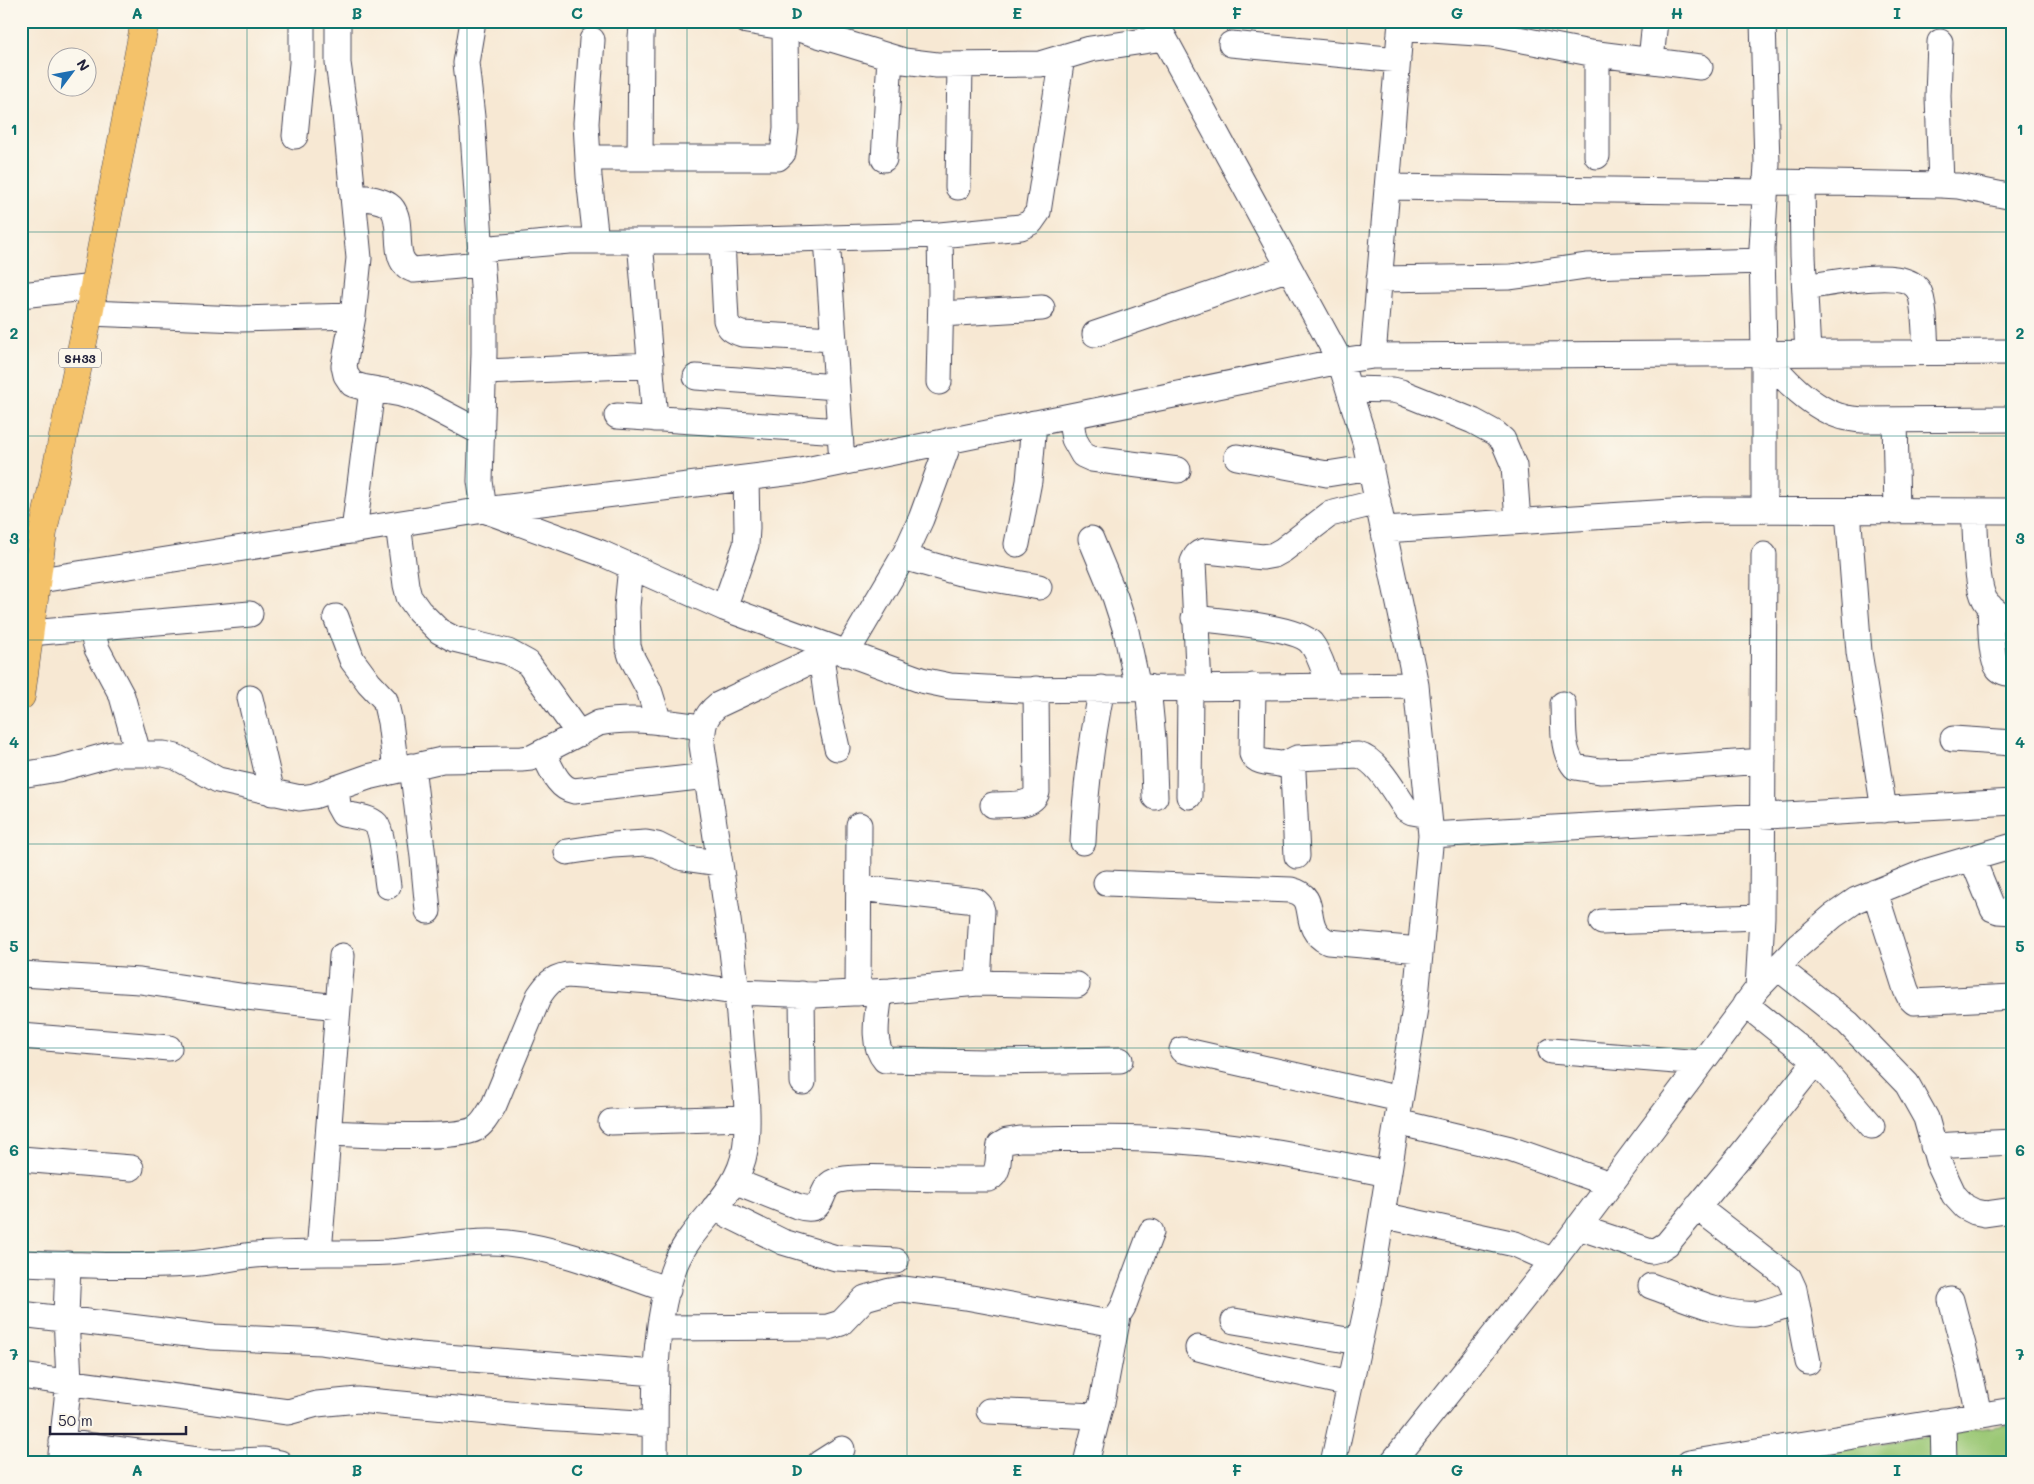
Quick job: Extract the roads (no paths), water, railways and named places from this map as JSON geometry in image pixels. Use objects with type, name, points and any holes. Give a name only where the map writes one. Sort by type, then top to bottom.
[{"type":"main road","name":"SH33","points":[[21,696],[30,633],[28,582],[43,532],[146,21]]},
{"type":"street","points":[[295,136],[302,63],[302,21]]},
{"type":"street","points":[[338,21],[338,63],[359,258],[353,316],[344,359],[346,375],[352,384],[417,399],[482,433]]},
{"type":"street","points":[[474,21],[466,63],[472,117],[481,257],[484,372],[480,481],[484,510]]},
{"type":"street","points":[[640,158],[641,37],[642,26],[646,21]]},
{"type":"street","points":[[747,21],[822,35],[890,57],[937,65],[1040,64],[1160,30],[1340,361],[1371,467],[1416,685],[1430,825],[1415,1008],[1382,1216],[1359,1342],[1333,1463]]},
{"type":"street","points":[[1651,60],[1655,21]]},
{"type":"street","points":[[1763,21],[1767,164],[1762,261],[1764,510]]},
{"type":"street","points":[[1373,356],[1401,25],[1492,34],[1597,54],[1700,67]]},
{"type":"street","points":[[588,158],[778,158],[783,153],[786,128],[785,27]]},
{"type":"street","points":[[592,40],[586,123],[596,241]]},
{"type":"street","points":[[1940,42],[1938,96],[1941,185]]},
{"type":"street","points":[[1231,44],[1398,60]]},
{"type":"street","points":[[1597,54],[1597,156]]},
{"type":"street","points":[[884,159],[890,57]]},
{"type":"street","points":[[353,196],[385,203],[392,208],[395,216],[400,254],[405,265],[409,269],[414,270],[569,241],[722,241],[940,235],[1021,227],[1031,222],[1038,212],[1062,57]]},
{"type":"street","points":[[958,187],[960,65]]},
{"type":"street","points":[[1802,182],[1804,286],[1808,353]]},
{"type":"street","points":[[1387,187],[1765,187],[1802,182],[1958,186],[2013,197]]},
{"type":"street","points":[[939,382],[941,314],[940,235]]},
{"type":"street","points":[[827,238],[842,462]]},
{"type":"street","points":[[640,241],[655,419]]},
{"type":"street","points":[[722,241],[726,320],[734,332],[834,339]]},
{"type":"street","points":[[1379,278],[1510,277],[1586,266],[1762,261]]},
{"type":"street","points":[[1095,334],[1290,268]]},
{"type":"street","points":[[1804,286],[1876,278],[1892,278],[1912,283],[1919,291],[1922,302],[1926,352]]},
{"type":"street","points":[[21,296],[91,300],[240,319],[353,316]]},
{"type":"street","points":[[941,314],[1042,308]]},
{"type":"street","points":[[28,582],[484,510],[801,471],[1340,361],[1373,356],[2013,352]]},
{"type":"street","points":[[1764,354],[1776,371],[1816,404],[1834,414],[1862,420],[2013,419]]},
{"type":"street","points":[[484,372],[651,365]]},
{"type":"street","points":[[696,377],[837,387]]},
{"type":"street","points":[[354,531],[372,389]]},
{"type":"street","points":[[1349,389],[1401,392],[1473,421],[1495,433],[1503,440],[1514,466],[1518,521]]},
{"type":"street","points":[[617,416],[840,431]]},
{"type":"street","points":[[1070,416],[1074,439],[1082,455],[1092,459],[1178,470]]},
{"type":"street","points":[[1895,420],[1897,510]]},
{"type":"street","points":[[1018,544],[1029,481],[1034,423]]},
{"type":"street","points":[[837,748],[828,708],[834,653],[903,556],[921,519],[950,440]]},
{"type":"street","points":[[1237,457],[1327,474],[1371,467]]},
{"type":"street","points":[[724,608],[746,545],[746,478]]},
{"type":"street","points":[[1189,796],[1194,687],[1192,562],[1195,555],[1207,551],[1263,557],[1274,555],[1330,514],[1378,502]]},
{"type":"street","points":[[484,510],[601,553],[724,608],[834,653],[921,680],[950,686],[1036,690],[1416,685]]},
{"type":"street","points":[[1384,530],[1704,510],[2013,511]]},
{"type":"street","points":[[1848,511],[1859,652],[1884,810]]},
{"type":"street","points":[[1974,511],[1980,586],[1984,599],[1990,606],[2013,622]]},
{"type":"street","points":[[398,524],[406,585],[410,597],[419,611],[440,631],[454,639],[508,652],[528,663],[579,734]]},
{"type":"street","points":[[1091,539],[1126,630],[1143,688],[1154,739],[1155,797]]},
{"type":"street","points":[[1752,996],[1762,917],[1764,555]]},
{"type":"street","points":[[903,556],[960,573],[1038,587]]},
{"type":"street","points":[[631,566],[627,607],[628,646],[631,656],[649,690],[659,722]]},
{"type":"street","points":[[1990,606],[1995,660],[1998,668],[2006,673],[2013,674]]},
{"type":"street","points":[[30,633],[250,614]]},
{"type":"street","points":[[336,617],[352,660],[369,684],[385,700],[404,768],[423,857],[428,911]]},
{"type":"street","points":[[1194,618],[1276,629],[1305,638],[1311,644],[1330,686]]},
{"type":"street","points":[[91,628],[97,649],[122,696],[138,753]]},
{"type":"street","points":[[655,1463],[656,1373],[660,1328],[668,1290],[676,1264],[692,1235],[734,1181],[739,1172],[745,1150],[747,1118],[737,992],[702,745],[703,727],[708,713],[718,705],[834,653]]},
{"type":"street","points":[[1252,686],[1252,754],[1260,762],[1290,767],[1293,772],[1298,856]]},
{"type":"street","points":[[1083,842],[1084,805],[1092,740],[1102,688]]},
{"type":"street","points":[[993,805],[1030,802],[1035,798],[1037,792],[1038,749],[1036,690]]},
{"type":"street","points":[[250,698],[272,793]]},
{"type":"street","points":[[1563,704],[1568,759],[1575,767],[1581,769],[1600,771],[1636,770],[1763,761]]},
{"type":"street","points":[[21,775],[58,769],[112,754],[164,754],[176,757],[218,780],[300,798],[404,768],[442,760],[457,758],[521,760],[543,753],[600,723],[612,720],[632,718],[703,727]]},
{"type":"street","points":[[1953,740],[2013,743]]},
{"type":"street","points":[[543,753],[561,785],[567,790],[574,792],[707,776]]},
{"type":"street","points":[[1283,765],[1297,758],[1358,755],[1366,757],[1374,764],[1406,809],[1430,825],[1762,816],[2013,802]]},
{"type":"street","points":[[336,788],[338,806],[343,814],[369,820],[376,824],[380,833],[388,886]]},
{"type":"street","points":[[859,824],[859,888],[869,992],[880,1055],[885,1060],[985,1062],[1120,1060]]},
{"type":"street","points":[[567,852],[612,845],[646,843],[657,845],[683,858],[718,863]]},
{"type":"street","points":[[1392,1463],[1553,1261],[1752,996],[1798,946],[1833,916],[1856,900],[1924,872],[2013,846]]},
{"type":"street","points":[[1972,858],[1992,909],[2013,912]]},
{"type":"street","points":[[1106,883],[1291,890],[1301,892],[1306,899],[1313,930],[1320,938],[1328,942],[1420,950]]},
{"type":"street","points":[[859,888],[976,900],[980,904],[982,911],[978,982]]},
{"type":"street","points":[[1874,892],[1906,990],[1914,1002],[2013,997]]},
{"type":"street","points":[[1602,922],[1762,917]]},
{"type":"street","points":[[319,1253],[342,956]]},
{"type":"street","points":[[1777,967],[1848,1023],[1907,1084],[1926,1118],[1938,1161],[1954,1195],[1965,1207],[1985,1214],[2013,1210]]},
{"type":"street","points":[[21,974],[140,981],[247,997],[338,1007]]},
{"type":"street","points":[[329,1133],[440,1135],[464,1133],[475,1129],[494,1105],[539,996],[547,984],[556,977],[582,975],[664,982],[737,992],[802,994],[869,992],[978,982],[1077,985]]},
{"type":"street","points":[[802,994],[803,1082]]},
{"type":"street","points":[[1752,996],[1816,1061],[1872,1126]]},
{"type":"street","points":[[21,1036],[169,1048]]},
{"type":"street","points":[[1182,1050],[1398,1111],[1610,1184]]},
{"type":"street","points":[[1551,1051],[1701,1063]]},
{"type":"street","points":[[1578,1227],[1651,1250],[1659,1249],[1667,1244],[1816,1061]]},
{"type":"street","points":[[611,1122],[747,1118]]},
{"type":"street","points":[[734,1181],[806,1210],[815,1208],[821,1203],[824,1192],[829,1184],[837,1180],[863,1178],[989,1179],[997,1171],[1000,1145],[1007,1141],[1020,1139],[1147,1139],[1205,1143],[1300,1157],[1388,1174]]},
{"type":"street","points":[[1933,1146],[2013,1142]]},
{"type":"street","points":[[21,1160],[131,1168]]},
{"type":"street","points":[[1696,1207],[1789,1278],[1794,1288],[1808,1362]]},
{"type":"street","points":[[714,1208],[783,1242],[836,1258],[896,1261]]},
{"type":"street","points":[[1382,1216],[1515,1244],[1553,1261]]},
{"type":"street","points":[[1086,1463],[1108,1372],[1118,1316],[1151,1232]]},
{"type":"street","points":[[21,1262],[186,1264],[211,1263],[252,1255],[388,1252],[479,1243],[506,1243],[529,1246],[574,1258],[668,1290]]},
{"type":"street","points":[[68,1264],[66,1319],[69,1381],[61,1452],[213,1462],[264,1460],[280,1463]]},
{"type":"street","points":[[1651,1286],[1723,1310],[1741,1314],[1761,1312],[1796,1302]]},
{"type":"street","points":[[660,1328],[828,1327],[841,1323],[866,1298],[890,1290],[903,1289],[966,1297],[1104,1322],[1112,1321],[1118,1316]]},
{"type":"street","points":[[1951,1300],[1979,1415]]},
{"type":"street","points":[[21,1314],[213,1337],[321,1342],[419,1355],[656,1373]]},
{"type":"street","points":[[1234,1321],[1359,1342]]},
{"type":"street","points":[[1198,1348],[1258,1364],[1350,1384]]},
{"type":"street","points":[[21,1376],[288,1412],[317,1404],[358,1400],[543,1417],[655,1424]]},
{"type":"street","points":[[989,1410],[1083,1417],[1094,1416],[1099,1411]]},
{"type":"street","points":[[1689,1463],[2013,1410]]},
{"type":"street","points":[[1943,1421],[1944,1463]]},
{"type":"street","points":[[820,1463],[842,1449]]}]
